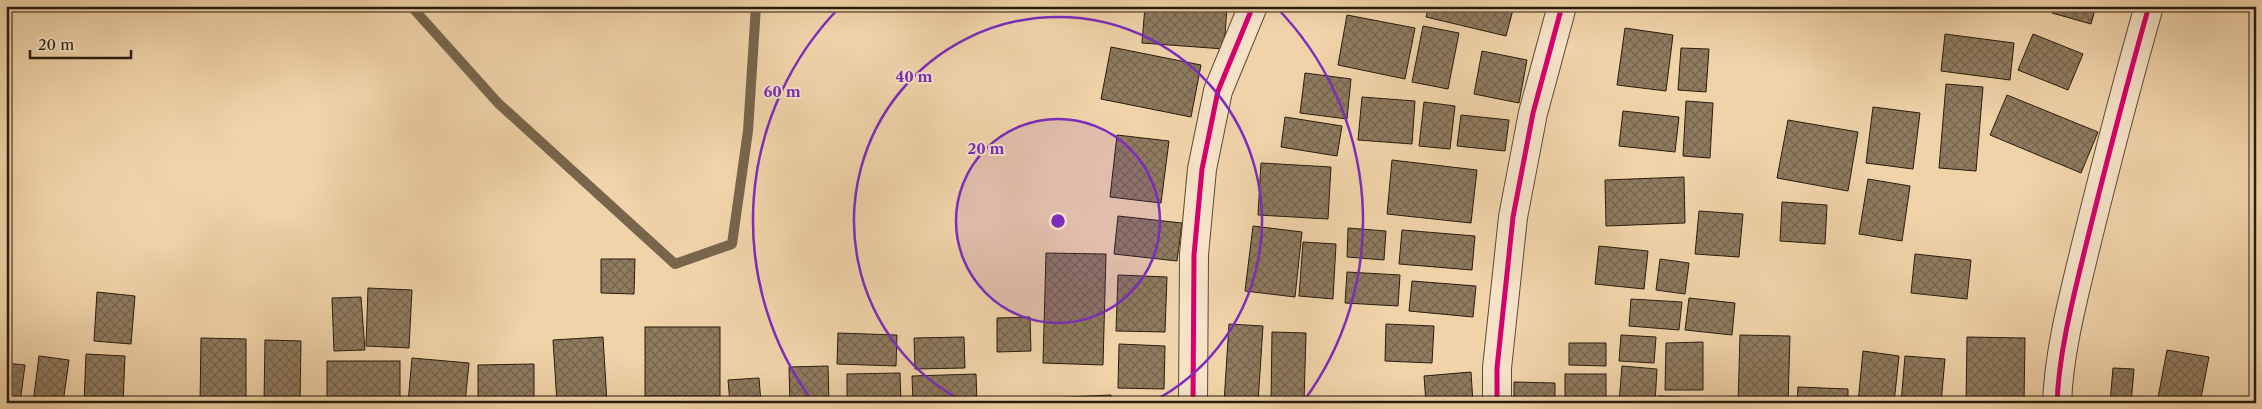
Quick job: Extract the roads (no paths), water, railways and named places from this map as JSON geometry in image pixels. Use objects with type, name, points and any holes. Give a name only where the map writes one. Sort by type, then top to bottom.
[{"type":"street","points":[[1193,403],[1194,255],[1202,169],[1218,91],[1253,6]]},
{"type":"street","points":[[1497,403],[1497,368],[1512,217],[1533,114],[1562,6]]},
{"type":"street","points":[[2058,403],[2058,380],[2072,302],[2110,145],[2150,6]]},
{"type":"waterway","points":[[411,6],[498,103],[675,264],[732,244],[748,131],[756,6]]}]
